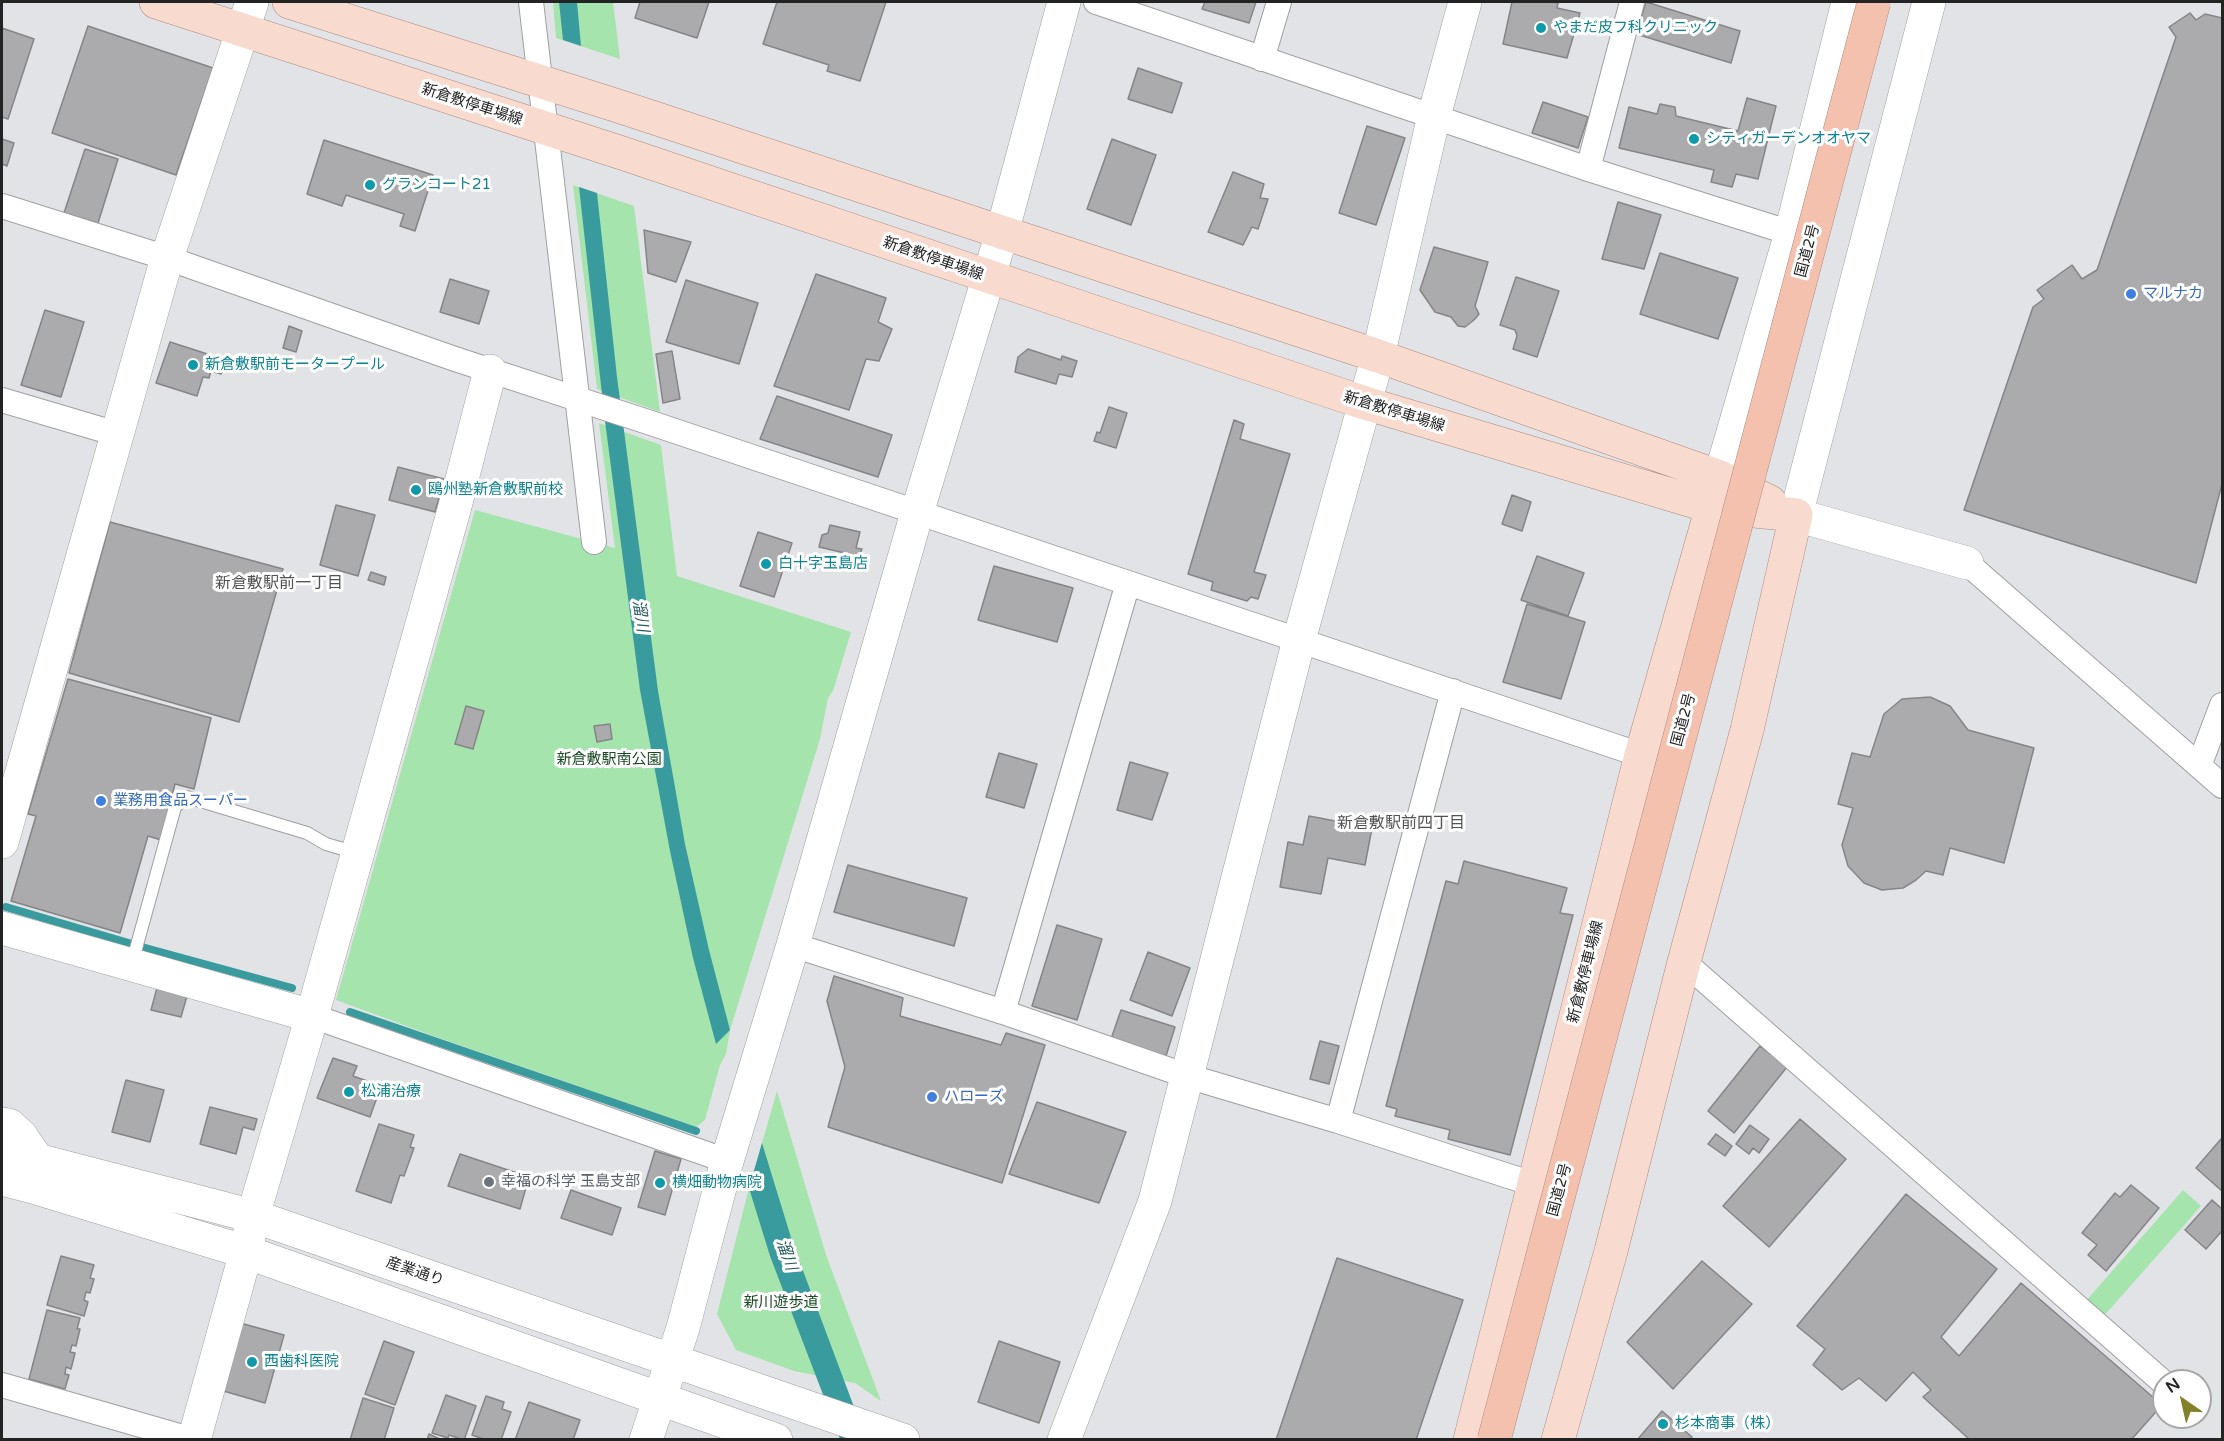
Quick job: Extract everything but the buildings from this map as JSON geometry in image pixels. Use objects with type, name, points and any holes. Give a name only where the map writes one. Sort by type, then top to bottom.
[{"type":"highway","name":"国道2号","points":[[1494,1440],[1874,2]]},
{"type":"main road","name":"新倉敷停車場線","points":[[156,2],[248,16],[547,130],[1365,403],[1716,492],[1796,515]]},
{"type":"main road","name":"新倉敷停車場線","points":[[289,2],[1378,356],[1716,492]]},
{"type":"main road","name":"新倉敷停車場線","points":[[1470,1440],[1641,755],[1716,492]]},
{"type":"main road","points":[[1558,1440],[1611,1251],[1684,962],[1747,729],[1796,515]]},
{"type":"street","points":[[531,2],[540,82],[589,403],[594,542]]},
{"type":"street","points":[[646,1440],[682,1328],[727,1161],[793,945],[917,513],[1002,233],[1064,2]]},
{"type":"street","points":[[1096,2],[1588,169],[1791,233]]},
{"type":"street","points":[[1262,59],[1279,2]]},
{"type":"street","points":[[1064,1440],[1155,1201],[1299,640],[1378,356],[1434,117],[1465,2]]},
{"type":"street","points":[[1588,169],[1632,2]]},
{"type":"street","points":[[1716,492],[1791,233],[1848,2]]},
{"type":"street","points":[[1929,2],[1796,515],[1967,563],[2223,786]]},
{"type":"street","points":[[2,842],[166,258],[248,16]]},
{"type":"street","points":[[2,206],[166,258],[490,370],[1641,755]]},
{"type":"street","points":[[2,1385],[193,1440],[246,1252],[253,1216],[312,1016],[452,518],[490,370]]},
{"type":"street","points":[[2,400],[117,434]]},
{"type":"street","points":[[1003,1012],[1128,583]]},
{"type":"street","points":[[1338,1121],[1453,691]]},
{"type":"street","points":[[2199,766],[2223,705]]},
{"type":"street","points":[[2,928],[135,952],[727,1161]]},
{"type":"street","points":[[793,945],[1003,1012],[1187,1076],[1338,1121],[1533,1184]]},
{"type":"street","points":[[1684,962],[2152,1372]]},
{"type":"street","points":[[2,1124],[9,1125],[21,1136],[35,1174],[2,1197]]},
{"type":"street","name":"産業通り","points":[[2,1151],[35,1174],[246,1252],[776,1440]]},
{"type":"street","name":"産業通り","points":[[2,1179],[35,1174],[253,1216],[890,1435]]},
{"type":"lane","points":[[135,952],[175,807],[188,797],[307,833],[326,844],[358,854]]},
{"type":"green space","points":[[553,2],[613,2],[620,59],[556,38]]},
{"type":"green space","points":[[573,185],[634,206],[660,412],[597,389]]},
{"type":"green space","name":"新倉敷駅南公園","points":[[599,423],[661,445],[677,576],[851,632],[833,691],[828,698],[820,739],[730,1030],[726,1054],[720,1065],[705,1120],[696,1127],[336,1000],[475,510],[615,548]]},
{"type":"green space","name":"新川遊歩道","points":[[777,1091],[826,1255],[881,1401],[855,1383],[794,1371],[736,1350],[717,1314],[749,1188]]},
{"type":"green space","points":[[2183,1190],[2201,1206],[2103,1317],[2085,1302]]},
{"type":"water","points":[[559,2],[577,2],[581,46],[563,40]]},
{"type":"water","name":"溜川","points":[[579,187],[597,193],[617,377],[658,691],[685,844],[730,1030],[716,1044],[693,958],[670,851],[640,690],[605,421]]},
{"type":"water","name":"溜川","points":[[762,1143],[793,1244],[866,1439],[840,1439],[770,1256],[749,1188]]},
{"type":"waterway","points":[[6,907],[292,988]]},
{"type":"waterway","points":[[350,1012],[696,1131]]},
{"type":"place","name":"やまだ皮フ科クリニック","points":[[1541,28]]},
{"type":"place","name":"シティガーデンオオヤマ","points":[[1694,139]]},
{"type":"place","name":"グランコート21","points":[[370,185]]},
{"type":"place","name":"マルナカ","points":[[2131,294]]},
{"type":"place","name":"新倉敷駅前モータープール","points":[[193,365]]},
{"type":"place","name":"鴎州塾新倉敷駅前校","points":[[416,490]]},
{"type":"place","name":"白十字玉島店","points":[[766,564]]},
{"type":"place","name":"業務用食品スーパー","points":[[101,801]]},
{"type":"place","name":"松浦治療","points":[[349,1092]]},
{"type":"place","name":"ハローズ","points":[[932,1097]]},
{"type":"place","name":"幸福の科学 玉島支部","points":[[489,1182]]},
{"type":"place","name":"横畑動物病院","points":[[660,1183]]},
{"type":"place","name":"西歯科医院","points":[[252,1362]]},
{"type":"place","name":"杉本商事（株）","points":[[1663,1424]]},
{"type":"district","name":"新倉敷駅前一丁目","points":[[279,584]]},
{"type":"district","name":"新倉敷駅前四丁目","points":[[1401,824]]}]
